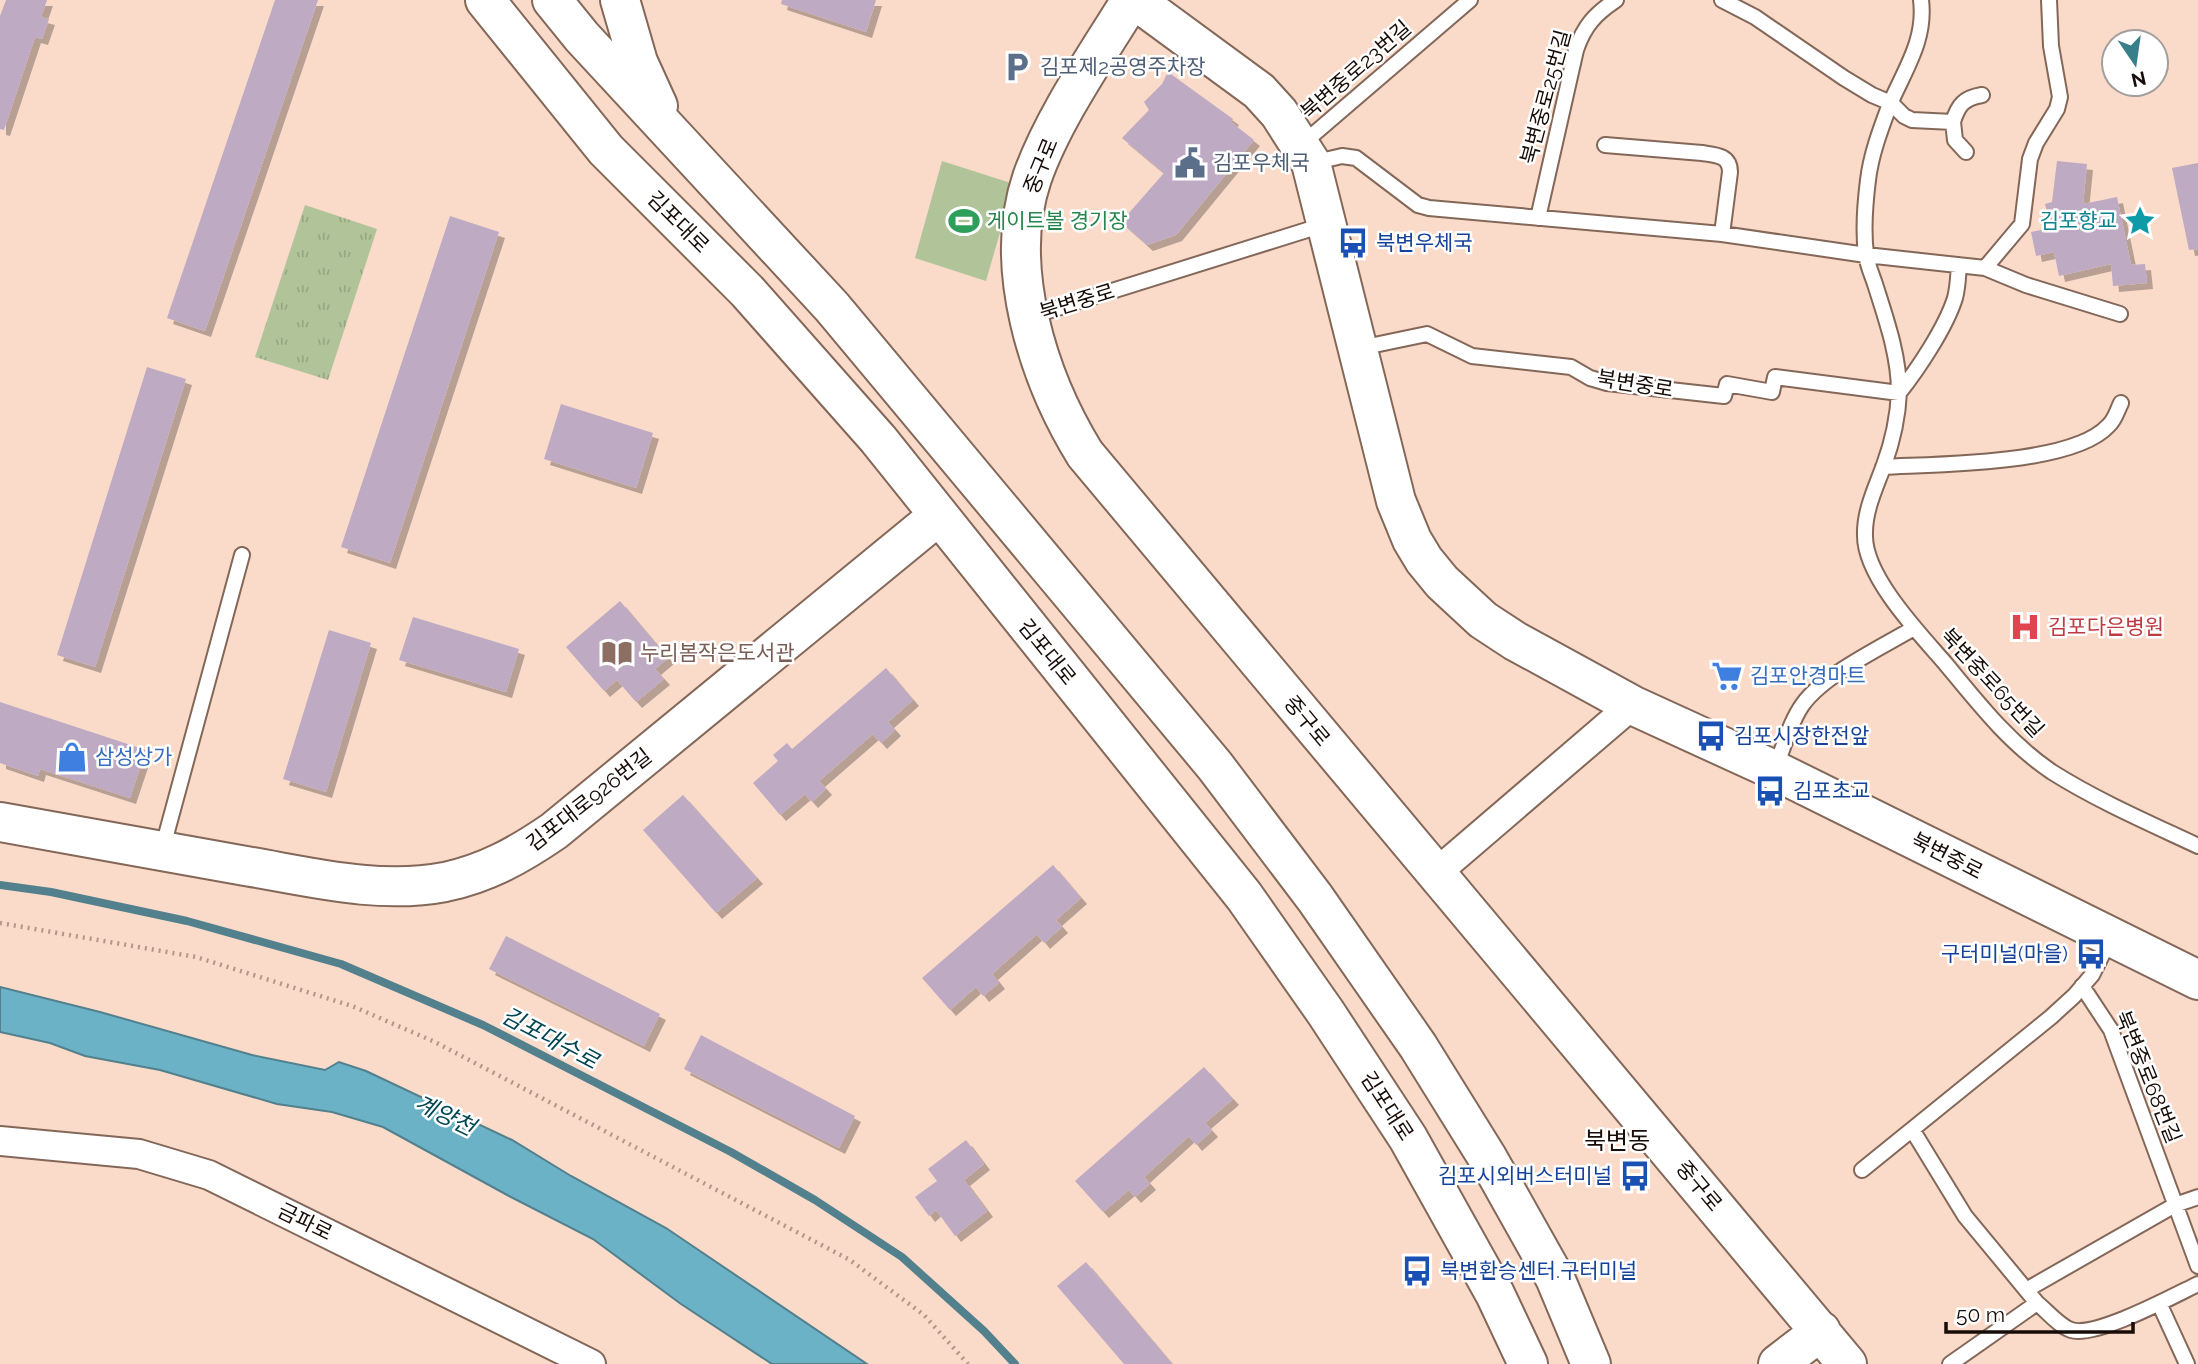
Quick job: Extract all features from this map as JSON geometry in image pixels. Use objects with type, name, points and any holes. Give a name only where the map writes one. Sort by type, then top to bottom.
[{"type":"street","name":"김포대로","points":[[485,0],[606,150],[747,291],[878,439],[1244,896],[1319,1002],[1408,1138],[1495,1294],[1528,1364]]},
{"type":"street","points":[[552,0],[582,37],[832,307],[1215,766],[1315,898],[1418,1046],[1488,1157],[1555,1278],[1591,1364]]},
{"type":"street","points":[[620,0],[639,62],[670,133]]},
{"type":"street","name":"북변중로","points":[[1133,0],[1259,91],[1279,113],[1306,154],[1396,501],[1412,540],[1424,559],[1456,596],[1483,620],[1515,640],[1632,705],[1774,770],[2198,980]]},
{"type":"street","name":"중구로","points":[[1133,0],[1080,83],[1044,150],[1032,178],[1021,236],[1022,270],[1030,316],[1053,396],[1066,423],[1085,454],[1847,1364]]},
{"type":"street","name":"김포대로926번길","points":[[0,822],[325,880],[391,887],[444,882],[481,872],[514,858],[603,793],[731,684],[938,516]]},
{"type":"street","points":[[1436,874],[1632,705]]},
{"type":"street","name":"금파로","points":[[0,1141],[139,1154],[209,1175],[591,1364]]},
{"type":"street","points":[[1778,1364],[1821,1331]]},
{"type":"lane","name":"북변중로23번길","points":[[1306,154],[1470,0]]},
{"type":"lane","name":"북변중로25번길","points":[[1538,218],[1582,32],[1593,16],[1616,0]]},
{"type":"lane","points":[[1722,0],[1755,17],[1863,90],[1891,103],[1904,116],[1912,120],[1953,122]]},
{"type":"lane","points":[[1866,254],[1868,178],[1891,103],[1916,50],[1921,33],[1921,0]]},
{"type":"lane","points":[[1984,268],[2022,224],[2030,159],[2036,143],[2057,109],[2060,97],[2051,46],[2049,0]]},
{"type":"lane","points":[[1966,152],[1955,140],[1953,122],[1960,104],[1982,95]]},
{"type":"lane","points":[[1605,145],[1702,153],[1726,159],[1730,172],[1722,234]]},
{"type":"lane","points":[[1306,154],[1356,158],[1418,205],[1429,208],[1722,234],[1984,268],[2026,285],[2120,314]]},
{"type":"lane","name":"북변중로","points":[[1030,316],[1325,225]]},
{"type":"lane","name":"북변중로65번길","points":[[1866,254],[1893,344],[1899,393],[1893,430],[1870,505],[1864,538],[1875,569],[1914,628],[1976,703],[2032,757],[2053,772],[2112,804],[2198,846]]},
{"type":"lane","points":[[1899,393],[1915,373],[1952,306],[1958,284],[1959,265]]},
{"type":"lane","name":"북변중로","points":[[1358,348],[1427,334],[1472,356],[1571,367],[1590,378],[1607,383],[1724,396],[1727,384],[1772,392],[1775,377],[1899,393]]},
{"type":"lane","points":[[1883,467],[1979,461],[2046,453],[2074,446],[2108,427],[2121,403]]},
{"type":"lane","points":[[162,851],[242,555]]},
{"type":"lane","points":[[1774,770],[1795,716],[1804,702],[1830,679],[1914,628]]},
{"type":"lane","points":[[1862,1170],[2025,1040],[2092,975],[2111,938]]},
{"type":"lane","name":"북변중로68번길","points":[[2082,986],[2111,1030],[2198,1266]]},
{"type":"lane","points":[[1913,1131],[1965,1216],[2037,1303],[2069,1329],[2082,1332],[2098,1329],[2198,1284]]},
{"type":"lane","points":[[2026,1290],[2175,1205],[2198,1196]]},
{"type":"lane","points":[[1950,1364],[2037,1303]]},
{"type":"lane","points":[[2159,1303],[2187,1364]]},
{"type":"path","points":[[0,923],[196,957],[352,1006],[435,1042],[850,1260],[924,1315],[968,1364]]},
{"type":"green space","name":"게이트볼 경기장","points":[[942,161],[1014,184],[986,281],[915,258]]},
{"type":"green space","points":[[305,205],[377,229],[328,380],[255,357]]},
{"type":"water","name":"계양천","points":[[0,987],[252,1055],[325,1070],[339,1062],[366,1071],[512,1140],[666,1228],[867,1364],[772,1364],[681,1304],[593,1239],[383,1127],[332,1112],[277,1104],[160,1070],[85,1056],[50,1043],[0,1032]]},
{"type":"building","points":[[6,0],[47,0],[41,17],[49,19],[42,39],[35,37],[4,130],[0,129],[0,16]]},
{"type":"building","points":[[275,0],[318,0],[205,331],[167,318]]},
{"type":"building","points":[[782,0],[876,0],[866,32],[781,4]]},
{"type":"building","points":[[1168,72],[1233,119],[1231,122],[1254,140],[1176,235],[1147,245],[1121,222],[1164,173],[1122,138],[1149,110],[1144,102],[1162,84]]},
{"type":"building","points":[[2057,161],[2087,164],[2083,204],[2117,197],[2131,265],[2145,264],[2147,283],[2113,286],[2111,264],[2059,276],[2054,252],[2036,256],[2031,232],[2051,228],[2045,204],[2052,202]]},
{"type":"building","points":[[2198,163],[2198,249],[2189,250],[2172,168]]},
{"type":"building","points":[[450,216],[499,232],[390,563],[341,547]]},
{"type":"building","points":[[147,367],[186,379],[95,667],[57,655]]},
{"type":"building","points":[[561,404],[653,433],[636,488],[544,459]]},
{"type":"building","name":"누리봄작은도서관","points":[[620,601],[668,658],[655,669],[664,679],[636,702],[617,680],[604,691],[566,647]]},
{"type":"building","points":[[413,617],[519,649],[506,692],[399,660]]},
{"type":"building","points":[[329,630],[371,643],[326,792],[283,779]]},
{"type":"building","points":[[886,668],[913,700],[888,722],[895,730],[881,743],[873,734],[819,781],[826,789],[812,802],[805,794],[780,815],[753,783],[778,761],[773,755],[787,743],[792,749]]},
{"type":"building","name":"삼성상가","points":[[0,702],[146,750],[130,798],[40,769],[38,776],[0,763]]},
{"type":"building","points":[[683,795],[757,878],[716,913],[643,830]]},
{"type":"building","points":[[1053,865],[1081,898],[1056,920],[1062,927],[1044,943],[1037,934],[992,974],[999,983],[983,996],[976,987],[950,1010],[922,978]]},
{"type":"building","points":[[506,936],[660,1014],[644,1046],[489,969]]},
{"type":"building","points":[[701,1035],[855,1116],[839,1148],[684,1069]]},
{"type":"building","points":[[1204,1067],[1233,1099],[1205,1123],[1212,1131],[1196,1145],[1189,1136],[1144,1177],[1150,1184],[1135,1197],[1129,1190],[1103,1212],[1075,1181]]},
{"type":"building","points":[[966,1140],[984,1164],[964,1180],[987,1211],[955,1236],[936,1210],[929,1216],[915,1197],[937,1181],[928,1169]]},
{"type":"building","points":[[1086,1262],[1172,1364],[1124,1364],[1057,1286]]},
{"type":"waterway","name":"김포대수로","points":[[0,885],[51,892],[187,921],[341,964],[483,1025],[731,1152],[815,1200],[902,1257],[984,1331],[1015,1364]]},
{"type":"place","name":"김포제2공영주차장","points":[[1017,67]]},
{"type":"place","name":"김포우체국","points":[[1190,163]]},
{"type":"place","name":"게이트볼 경기장","points":[[964,221]]},
{"type":"place","name":"김포향교","points":[[2140,221]]},
{"type":"place","name":"북변우체국","points":[[1353,243]]},
{"type":"place","name":"김포다은병원","points":[[2025,627]]},
{"type":"place","name":"누리봄작은도서관","points":[[617,653]]},
{"type":"place","name":"김포안경마트","points":[[1727,676]]},
{"type":"place","name":"김포시장한전앞","points":[[1711,736]]},
{"type":"place","name":"삼성상가","points":[[72,757]]},
{"type":"place","name":"김포초교","points":[[1770,791]]},
{"type":"place","name":"구터미널(마을)","points":[[2091,954]]},
{"type":"place","name":"김포시외버스터미널","points":[[1635,1176]]},
{"type":"place","name":"북변환승센터.구터미널","points":[[1417,1271]]},
{"type":"district","name":"북변동","points":[[1617,1141]]}]
